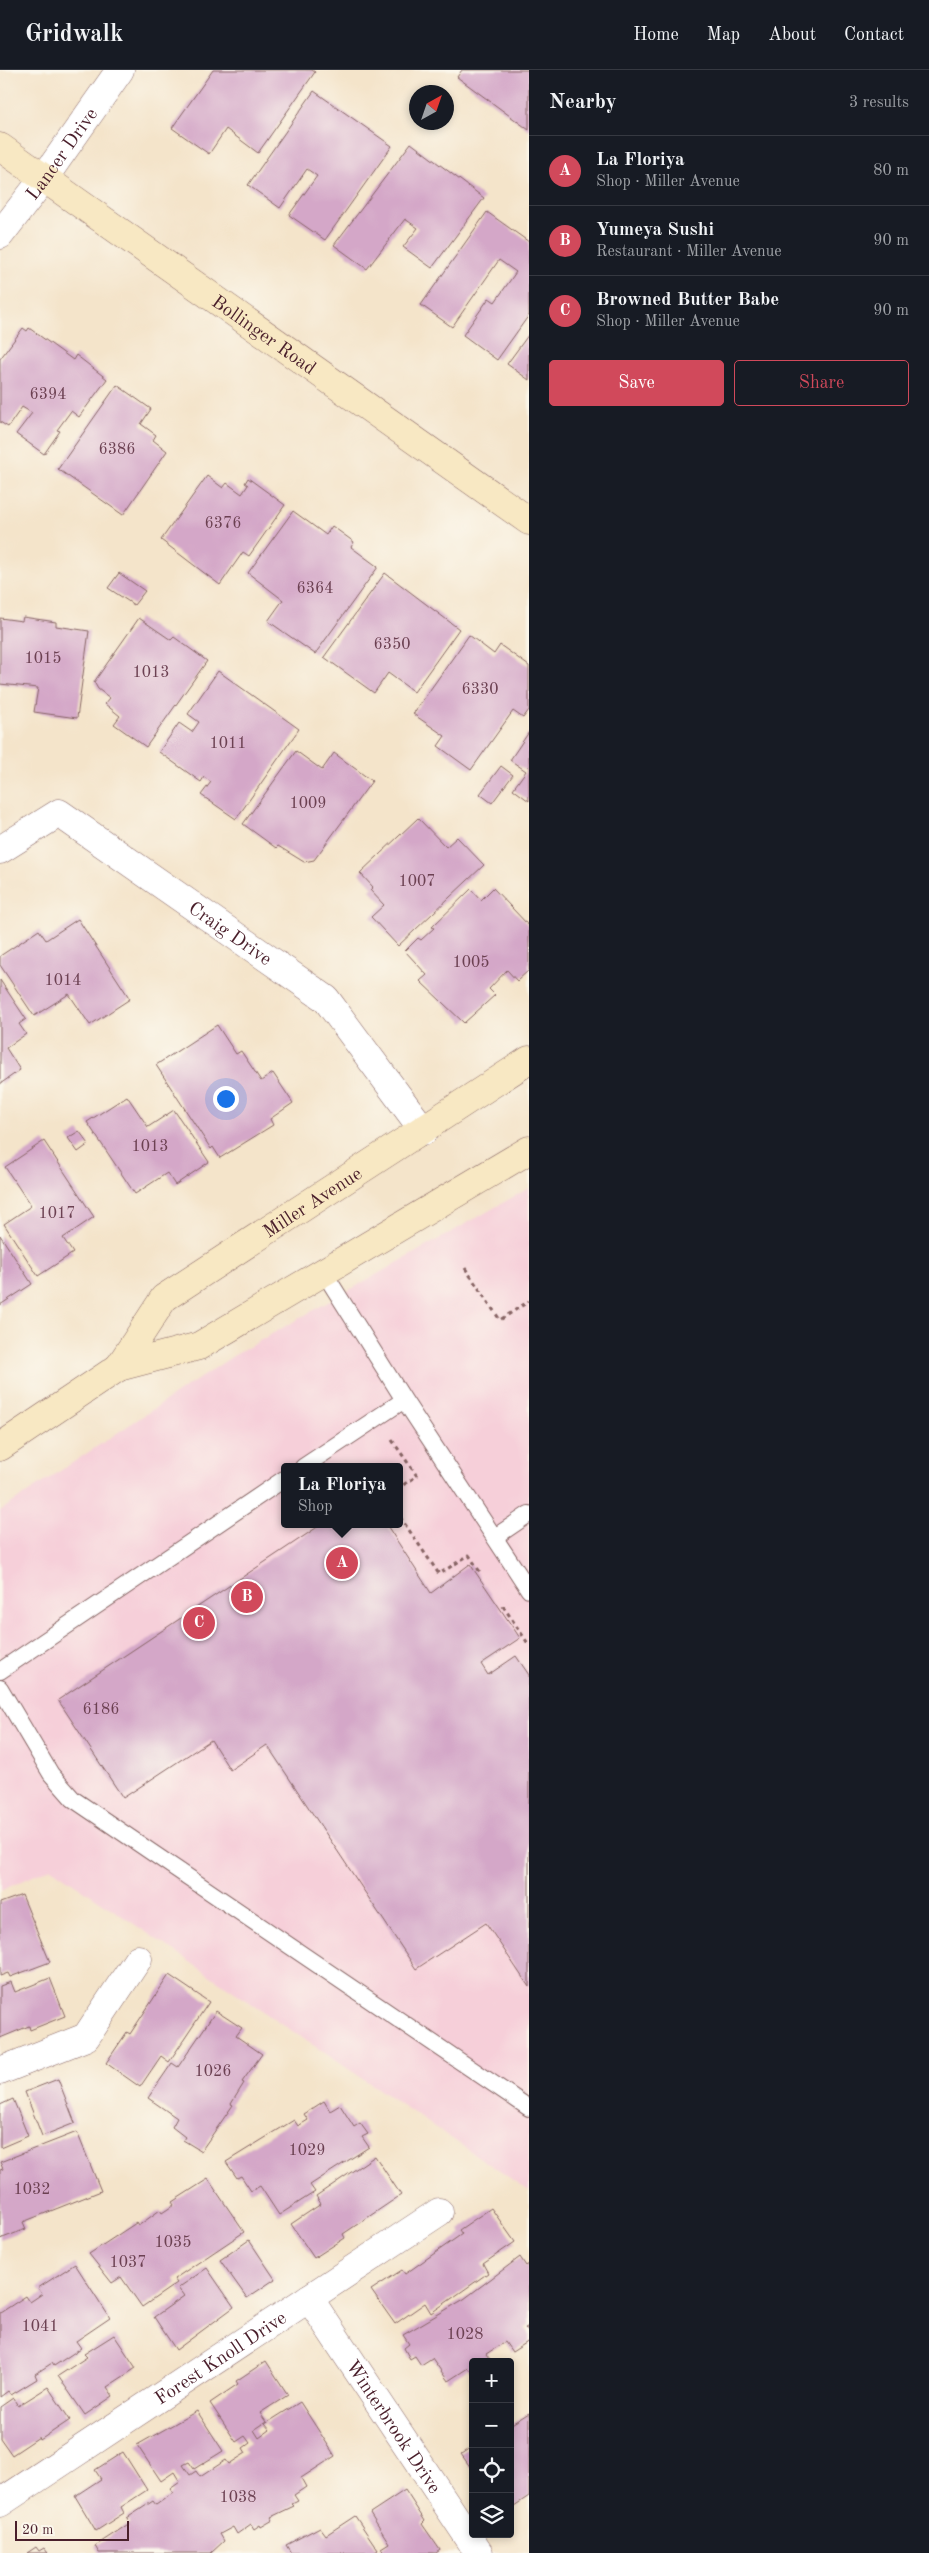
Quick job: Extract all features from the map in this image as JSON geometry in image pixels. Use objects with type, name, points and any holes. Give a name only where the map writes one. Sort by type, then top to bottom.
[{"type":"main road","name":"Bollinger Road","points":[[0,147],[529,521]]},
{"type":"main road","name":"Miller Avenue","points":[[119,1367],[164,1298],[529,1060]]},
{"type":"main road","name":"Miller Avenue","points":[[0,1447],[119,1367],[200,1346],[529,1150]]},
{"type":"street","name":"Lancer Drive","points":[[0,235],[44,178],[120,70]]},
{"type":"street","name":"Craig Drive","points":[[0,850],[60,813],[326,1000],[424,1130]]},
{"type":"street","points":[[0,2071],[86,2037],[138,1959]]},
{"type":"street","name":"Forest Knoll Drive","points":[[0,2503],[439,2212]]},
{"type":"street","name":"Winterbrook Drive","points":[[309,2298],[479,2553]]},
{"type":"lane","points":[[323,1271],[404,1400],[529,1590]]},
{"type":"lane","points":[[309,1463],[404,1400]]},
{"type":"lane","points":[[0,1671],[281,1481]]},
{"type":"lane","points":[[495,1537],[529,1514]]},
{"type":"lane","points":[[0,1688],[51,1774],[73,1799],[529,2108]]},
{"type":"path","points":[[465,1268],[500,1320],[529,1301]]},
{"type":"path","points":[[390,1437],[417,1476],[403,1485]]},
{"type":"path","points":[[403,1522],[438,1574],[469,1555],[485,1580]]},
{"type":"path","points":[[502,1604],[529,1645]]},
{"type":"shaded area","points":[[529,1188],[529,2191],[51,1868],[0,1891],[0,1511],[233,1356]]},
{"type":"building","points":[[213,70],[312,70],[315,72],[258,153],[226,129],[209,154],[172,128]]},
{"type":"building","points":[[462,70],[529,70],[529,130],[457,77]]},
{"type":"building","points":[[314,91],[392,146],[325,240],[289,215],[317,176],[307,169],[280,208],[248,185]]},
{"type":"building","points":[[411,143],[484,198],[432,268],[403,247],[418,228],[405,219],[367,269],[334,245]]},
{"type":"building","points":[[487,212],[529,242],[529,315],[497,360],[463,335],[489,298],[495,302],[516,272],[499,260],[452,327],[421,305]]},
{"type":"building","points":[[23,328],[27,331],[29,328],[73,360],[76,355],[107,379],[79,417],[71,411],[57,430],[60,431],[44,454],[16,434],[32,413],[22,407],[8,427],[0,422],[0,359]]},
{"type":"building","points":[[529,334],[529,380],[507,364]]},
{"type":"building","points":[[117,385],[151,409],[141,424],[156,435],[153,440],[167,451],[123,515],[58,469]]},
{"type":"building","points":[[207,476],[223,488],[227,483],[242,494],[248,485],[245,483],[248,478],[285,505],[249,556],[243,552],[220,585],[161,540]]},
{"type":"building","points":[[293,511],[326,535],[332,526],[354,542],[351,547],[378,567],[315,654],[268,621],[283,600],[248,573]]},
{"type":"building","points":[[119,573],[145,591],[134,605],[108,588]]},
{"type":"building","points":[[385,573],[459,629],[414,692],[388,673],[374,693],[324,657]]},
{"type":"building","points":[[23,617],[56,622],[56,626],[89,631],[77,718],[34,712],[38,688],[0,684],[0,618],[22,621]]},
{"type":"building","points":[[139,618],[171,640],[174,637],[207,661],[146,747],[114,724],[120,716],[105,704],[110,698],[98,689],[94,682]]},
{"type":"building","points":[[469,635],[494,654],[500,645],[529,666],[529,710],[523,718],[513,711],[471,770],[438,746],[445,736],[413,714]]},
{"type":"building","points":[[218,671],[299,729],[236,819],[201,795],[211,782],[204,777],[201,782],[159,752],[179,723],[192,732],[199,722],[188,714]]},
{"type":"building","points":[[529,732],[529,801],[513,789],[526,771],[510,760]]},
{"type":"building","points":[[296,751],[322,770],[334,753],[372,781],[314,860],[304,862],[278,846],[276,848],[243,824]]},
{"type":"building","points":[[501,766],[513,775],[492,803],[480,794]]},
{"type":"building","points":[[418,818],[446,847],[457,837],[484,865],[398,946],[371,917],[384,905],[370,890],[373,887],[360,873]]},
{"type":"building","points":[[493,888],[529,926],[529,970],[517,981],[507,970],[489,989],[495,995],[464,1023],[420,981],[427,975],[405,951],[418,938],[421,940],[434,928],[432,927],[471,889],[481,900]]},
{"type":"building","points":[[78,919],[130,999],[90,1025],[69,994],[34,1016],[0,965],[0,956],[39,930],[46,940]]},
{"type":"building","points":[[0,980],[26,1019],[19,1024],[26,1034],[6,1048],[20,1070],[0,1084]]},
{"type":"building","points":[[217,1025],[236,1054],[241,1051],[261,1081],[273,1073],[293,1103],[270,1119],[273,1125],[220,1158],[213,1147],[211,1149],[156,1065]]},
{"type":"building","points":[[127,1096],[148,1127],[174,1110],[209,1162],[175,1185],[167,1173],[135,1194],[87,1122]]},
{"type":"building","points":[[79,1131],[89,1144],[78,1152],[68,1138]]},
{"type":"building","points":[[44,1141],[94,1217],[63,1238],[73,1253],[38,1276],[4,1224],[31,1206],[5,1167]]},
{"type":"building","points":[[0,1235],[32,1284],[0,1305]]},
{"type":"building","points":[[316,1528],[389,1528],[431,1593],[470,1564],[520,1638],[481,1664],[488,1675],[516,1656],[529,1675],[529,1987],[486,1923],[416,1969],[267,1745],[230,1770],[211,1740],[123,1798],[58,1700]]},
{"type":"building","points":[[22,1895],[50,1962],[10,1977],[8,1973],[0,1976],[0,1903]]},
{"type":"building","points":[[169,1975],[209,2002],[169,2062],[161,2056],[140,2087],[106,2063],[127,2032],[130,2034]]},
{"type":"building","points":[[50,1978],[65,2016],[30,2030],[29,2026],[0,2038],[0,1986],[11,1982],[15,1992]]},
{"type":"building","points":[[216,2011],[242,2028],[236,2036],[262,2054],[242,2082],[244,2083],[231,2104],[233,2105],[201,2151],[183,2140],[185,2137],[172,2127],[177,2118],[148,2098],[172,2063],[178,2067]]},
{"type":"building","points":[[58,2079],[75,2123],[42,2136],[25,2092]]},
{"type":"building","points":[[13,2099],[28,2136],[0,2148],[0,2105]]},
{"type":"building","points":[[324,2101],[330,2111],[340,2105],[354,2127],[360,2123],[368,2134],[362,2137],[369,2147],[310,2185],[315,2192],[279,2215],[260,2186],[251,2191],[241,2176],[237,2178],[226,2162],[294,2120],[298,2126],[308,2120],[304,2114]]},
{"type":"building","points":[[77,2132],[101,2191],[23,2222],[26,2229],[0,2239],[0,2170],[3,2169],[0,2162]]},
{"type":"building","points":[[375,2156],[401,2195],[343,2234],[345,2238],[314,2258],[291,2224],[321,2204],[316,2196]]},
{"type":"building","points":[[208,2179],[244,2232],[174,2279],[177,2283],[142,2307],[121,2277],[112,2283],[89,2254],[136,2223],[138,2226],[160,2210],[162,2213],[174,2205],[172,2202]]},
{"type":"building","points":[[491,2208],[515,2242],[483,2264],[488,2273],[431,2313],[425,2303],[395,2324],[371,2290],[402,2270],[405,2274],[462,2234],[459,2230]]},
{"type":"building","points":[[249,2240],[275,2279],[247,2298],[220,2260]]},
{"type":"building","points":[[520,2257],[526,2266],[529,2264],[529,2326],[525,2328],[529,2333],[529,2341],[512,2352],[505,2342],[486,2354],[489,2358],[469,2358],[469,2369],[468,2368],[448,2381],[432,2358],[421,2365],[415,2356],[410,2359],[404,2348],[409,2344],[403,2335],[464,2299]]},
{"type":"building","points":[[75,2264],[110,2318],[76,2341],[81,2348],[54,2366],[52,2363],[35,2374],[37,2379],[11,2395],[8,2391],[0,2397],[0,2313],[26,2296],[30,2302],[42,2294],[38,2288]]},
{"type":"building","points":[[207,2268],[234,2307],[176,2350],[154,2317],[184,2296],[178,2288]]},
{"type":"building","points":[[114,2335],[136,2368],[107,2387],[113,2396],[85,2415],[58,2376],[87,2357],[84,2354]]},
{"type":"building","points":[[266,2361],[288,2395],[260,2413],[266,2422],[254,2430],[259,2438],[270,2430],[265,2424],[300,2402],[335,2456],[301,2478],[306,2487],[294,2495],[298,2501],[292,2504],[294,2506],[271,2517],[273,2520],[261,2527],[260,2525],[254,2529],[251,2524],[237,2534],[233,2527],[220,2534],[224,2541],[211,2553],[99,2553],[95,2546],[130,2523],[127,2518],[153,2501],[156,2505],[173,2493],[170,2489],[180,2482],[174,2472],[161,2481],[137,2445],[197,2411],[223,2451],[194,2469],[189,2462],[183,2465],[190,2475],[196,2471],[200,2477],[226,2460],[229,2464],[246,2453],[243,2448],[250,2443],[245,2436],[236,2442],[210,2403],[238,2384],[236,2381]]},
{"type":"building","points":[[48,2387],[70,2420],[40,2440],[39,2437],[12,2455],[0,2438],[0,2407],[13,2398],[18,2406]]},
{"type":"building","points":[[529,2413],[529,2496],[514,2506],[514,2448],[514,2422]]},
{"type":"building","points":[[469,2449],[469,2465],[461,2454]]},
{"type":"building","points":[[123,2452],[147,2490],[121,2507],[124,2513],[96,2531],[75,2496],[101,2479],[95,2470]]},
{"type":"building","points":[[405,2490],[425,2521],[422,2524],[440,2550],[436,2553],[384,2553],[381,2548],[389,2543],[370,2513]]},
{"type":"building","points":[[355,2516],[378,2550],[374,2553],[291,2553],[286,2545],[320,2527],[326,2535]]},
{"type":"building","points":[[36,2547],[39,2551],[44,2548],[48,2553],[27,2553]]},
{"type":"place","name":"La Floriya","points":[[342,1563]]},
{"type":"place","name":"Yumeya Sushi","points":[[247,1597]]},
{"type":"place","name":"Browned Butter Babe","points":[[199,1623]]}]
